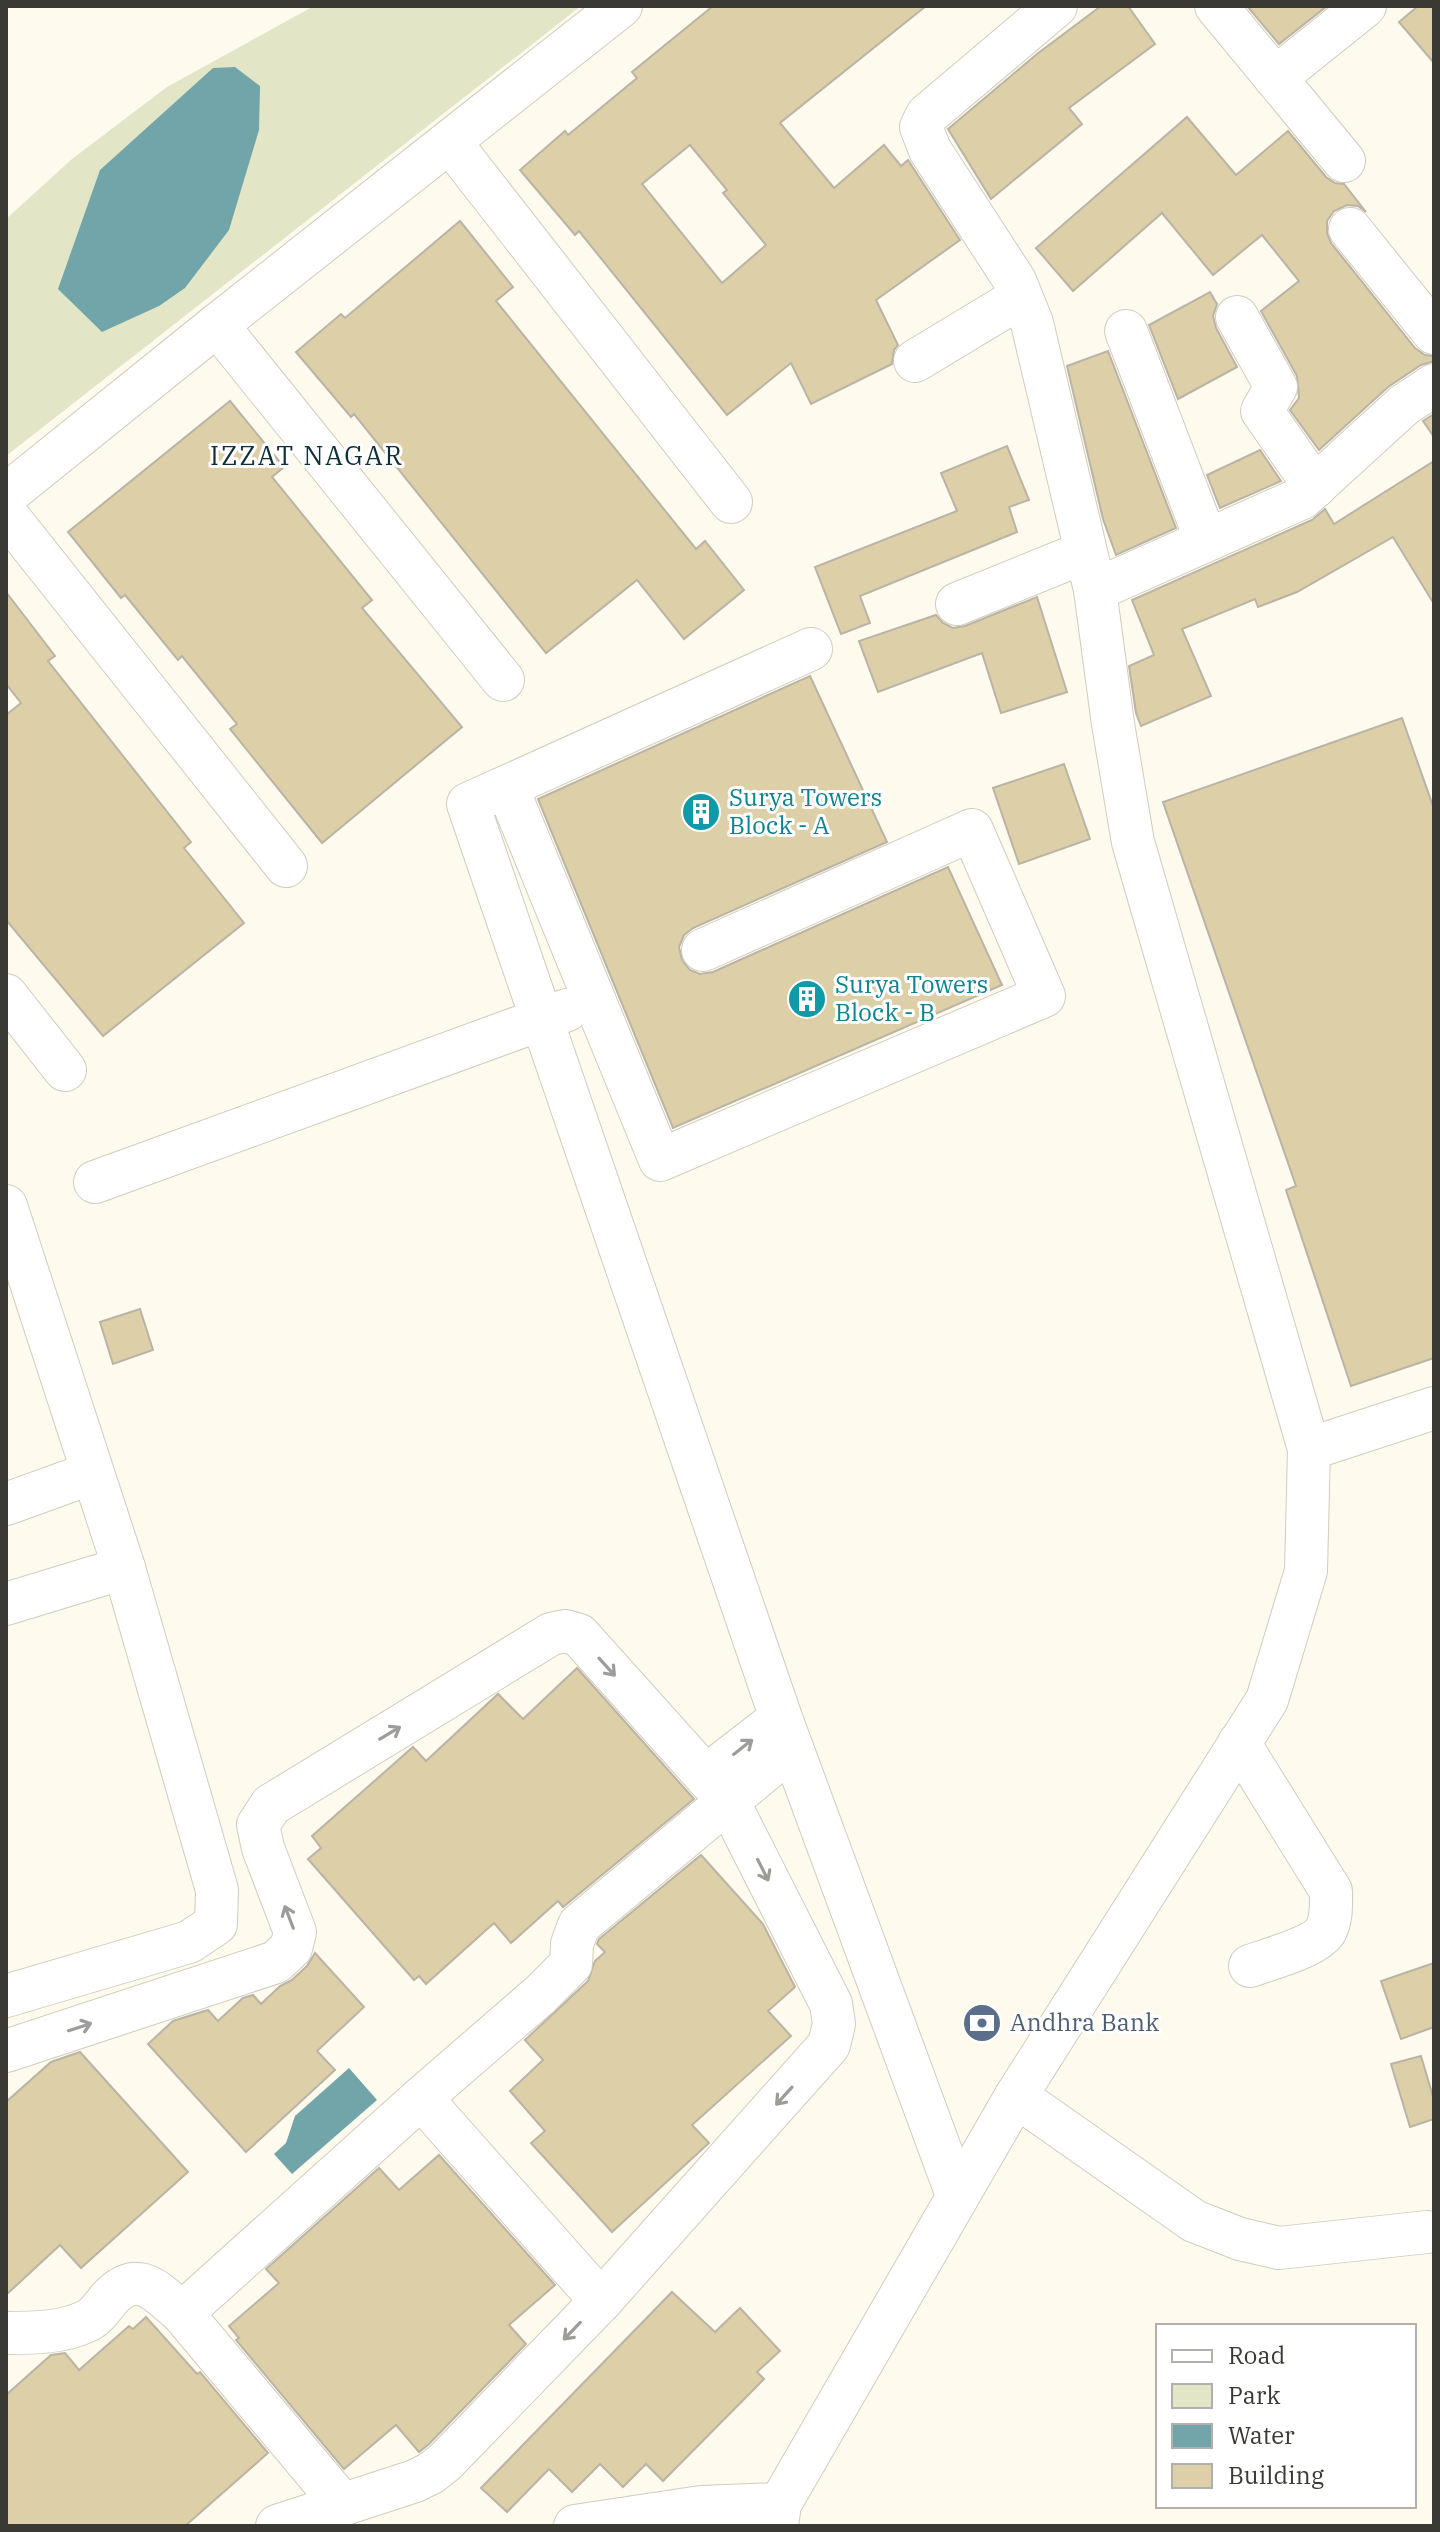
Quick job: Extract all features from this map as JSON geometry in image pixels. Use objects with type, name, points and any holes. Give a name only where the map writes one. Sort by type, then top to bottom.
[{"type":"street","points":[[6,495],[621,6]]},
{"type":"street","points":[[575,2526],[701,2507],[778,2515],[957,2195],[1016,2096],[1267,1700],[1306,1571],[1309,1449],[1133,842],[1090,571],[1032,323],[1015,281],[930,150],[921,127],[927,115],[1056,6]]},
{"type":"street","points":[[1216,6],[1344,161]]},
{"type":"street","points":[[1275,78],[1365,6]]},
{"type":"street","points":[[450,142],[731,502]]},
{"type":"street","points":[[1350,229],[1434,333]]},
{"type":"street","points":[[915,361],[1021,297]]},
{"type":"street","points":[[1237,317],[1276,387],[1262,411],[1315,487]]},
{"type":"street","points":[[217,325],[503,680]]},
{"type":"street","points":[[1126,331],[1206,540]]},
{"type":"street","points":[[957,604],[1206,540],[1302,498],[1404,405],[1434,385]]},
{"type":"street","points":[[6,514],[286,866]]},
{"type":"street","points":[[811,649],[468,804],[555,1014],[787,1733],[957,2195]]},
{"type":"street","points":[[507,787],[660,1160],[1044,996],[972,830],[703,950]]},
{"type":"street","points":[[6,995],[65,1070]]},
{"type":"street","points":[[95,1182],[555,1014]]},
{"type":"street","points":[[6,1206],[124,1568],[217,1890],[216,1924],[189,1942],[6,1996]]},
{"type":"street","points":[[1309,1449],[1434,1408]]},
{"type":"street","points":[[6,1504],[92,1473]]},
{"type":"street","points":[[6,1604],[124,1568]]},
{"type":"street","points":[[6,2051],[276,1962],[291,1948],[295,1932],[263,1848],[258,1825],[271,1805],[551,1634],[565,1631],[579,1635],[717,1789],[831,2004],[834,2024],[829,2045],[601,2301],[431,2473],[277,2526]]},
{"type":"street","points":[[182,2313],[540,1995],[571,1964],[572,1944],[579,1925],[717,1789],[787,1733]]},
{"type":"street","points":[[1239,1743],[1331,1891],[1331,1911],[1325,1932],[1312,1942],[1250,1966]]},
{"type":"street","points":[[1016,2096],[1194,2221],[1240,2239],[1279,2248],[1427,2232]]},
{"type":"street","points":[[421,2098],[601,2301]]},
{"type":"street","points":[[6,2333],[42,2332],[90,2321],[120,2287],[147,2284],[182,2313],[343,2505]]},
{"type":"green space","points":[[314,6],[581,6],[6,456],[6,219],[72,159],[167,87]]},
{"type":"water","points":[[235,67],[260,86],[259,130],[229,230],[185,288],[159,306],[102,332],[58,289],[100,170],[213,68]]},
{"type":"water","points":[[349,2068],[377,2100],[292,2174],[274,2154],[286,2143],[295,2116]]},
{"type":"building","points":[[713,6],[926,6],[780,123],[834,188],[884,145],[901,166],[908,160],[960,240],[876,300],[898,345],[892,364],[811,404],[791,363],[727,415],[579,231],[575,235],[520,170],[565,131],[568,135],[637,78],[632,72]],"holes":[[[690,145],[727,190],[723,193],[766,245],[722,283],[642,184]]]},
{"type":"building","points":[[1101,6],[1128,6],[1155,44],[1069,108],[1082,124],[991,199],[948,129],[1037,54]]},
{"type":"building","points":[[1247,6],[1327,6],[1279,44]]},
{"type":"building","points":[[1418,6],[1434,6],[1434,63],[1399,22]]},
{"type":"building","points":[[1187,117],[1236,175],[1288,131],[1326,177],[1344,184],[1366,212],[1358,206],[1347,205],[1334,211],[1327,221],[1331,243],[1415,348],[1425,355],[1434,356],[1434,361],[1421,365],[1388,387],[1319,450],[1290,410],[1299,398],[1297,376],[1261,311],[1299,281],[1262,235],[1213,275],[1162,213],[1073,291],[1036,248]]},
{"type":"building","points":[[460,221],[513,287],[496,301],[696,549],[705,541],[744,590],[684,639],[637,580],[546,653],[354,414],[351,417],[296,352],[341,314],[345,318]]},
{"type":"building","points":[[1210,292],[1217,304],[1213,316],[1216,328],[1237,367],[1178,399],[1149,325]]},
{"type":"building","points":[[1108,351],[1176,528],[1116,555],[1103,519],[1067,366]]},
{"type":"building","points":[[230,401],[284,467],[272,477],[372,600],[362,608],[462,727],[322,843],[230,729],[237,724],[182,656],[178,660],[125,595],[121,598],[68,532]]},
{"type":"building","points":[[1434,414],[1434,437],[1423,421]]},
{"type":"building","points":[[1007,446],[1029,500],[1009,507],[1017,532],[860,596],[870,623],[841,634],[815,567],[957,511],[941,473]]},
{"type":"building","points":[[1260,450],[1281,481],[1220,508],[1207,475]]},
{"type":"building","points":[[1434,461],[1434,604],[1393,537],[1297,592],[1258,607],[1255,599],[1182,629],[1211,696],[1141,726],[1129,666],[1154,655],[1132,600],[1312,520],[1325,509],[1334,524]]},
{"type":"building","points":[[6,592],[55,656],[48,661],[191,842],[184,848],[244,923],[103,1036],[6,920],[6,715],[21,703],[6,684]]},
{"type":"building","points":[[1037,597],[1067,692],[1001,713],[982,653],[878,692],[859,641],[936,615],[953,628],[965,626]]},
{"type":"building","points":[[810,676],[887,842],[693,928],[684,935],[679,947],[682,960],[690,970],[700,974],[713,972],[948,867],[1002,985],[673,1128],[538,799]]},
{"type":"building","points":[[1402,718],[1434,809],[1434,1358],[1351,1386],[1286,1190],[1296,1186],[1163,802]]},
{"type":"building","points":[[1064,764],[1090,839],[1019,864],[993,788]]},
{"type":"building","points":[[140,1309],[153,1350],[113,1364],[100,1322]]},
{"type":"building","points":[[577,1668],[694,1799],[563,1907],[558,1901],[511,1943],[494,1923],[426,1984],[419,1976],[414,1980],[308,1859],[321,1848],[312,1836],[413,1747],[426,1761],[498,1694],[523,1719]]},
{"type":"building","points":[[701,1855],[763,1924],[795,1987],[768,2011],[791,2036],[692,2125],[709,2143],[612,2232],[531,2143],[545,2131],[510,2091],[543,2060],[525,2040],[588,1981],[595,1961],[605,1952],[597,1944],[599,1939]]},
{"type":"building","points":[[315,1953],[364,2007],[317,2051],[335,2070],[246,2152],[148,2044],[173,2021],[208,2010],[218,2021],[243,1998],[253,1995],[261,2004],[307,1966]]},
{"type":"building","points":[[1434,1963],[1434,2027],[1401,2039],[1381,1981]]},
{"type":"building","points":[[80,2052],[188,2172],[81,2268],[60,2245],[6,2295],[6,2102],[51,2062]]},
{"type":"building","points":[[1421,2056],[1434,2100],[1434,2119],[1410,2127],[1391,2064]]},
{"type":"building","points":[[439,2155],[555,2285],[509,2325],[526,2344],[429,2444],[419,2452],[396,2425],[344,2469],[236,2340],[239,2338],[229,2326],[279,2283],[266,2269],[379,2168],[399,2190]]},
{"type":"building","points":[[672,2292],[715,2332],[740,2308],[780,2351],[757,2372],[764,2379],[663,2481],[646,2464],[623,2487],[600,2464],[572,2492],[549,2469],[507,2512],[481,2488]]},
{"type":"building","points":[[146,2317],[197,2374],[200,2372],[268,2453],[185,2526],[6,2526],[6,2395],[51,2355],[65,2353],[79,2370],[129,2326],[133,2329]]},
{"type":"place","name":"Surya Towers Block - A","points":[[701,812]]},
{"type":"place","name":"Surya Towers Block - B","points":[[807,999]]},
{"type":"place","name":"Andhra Bank","points":[[982,2023]]},
{"type":"district","name":"IZZAT NAGAR","points":[[307,456]]}]
